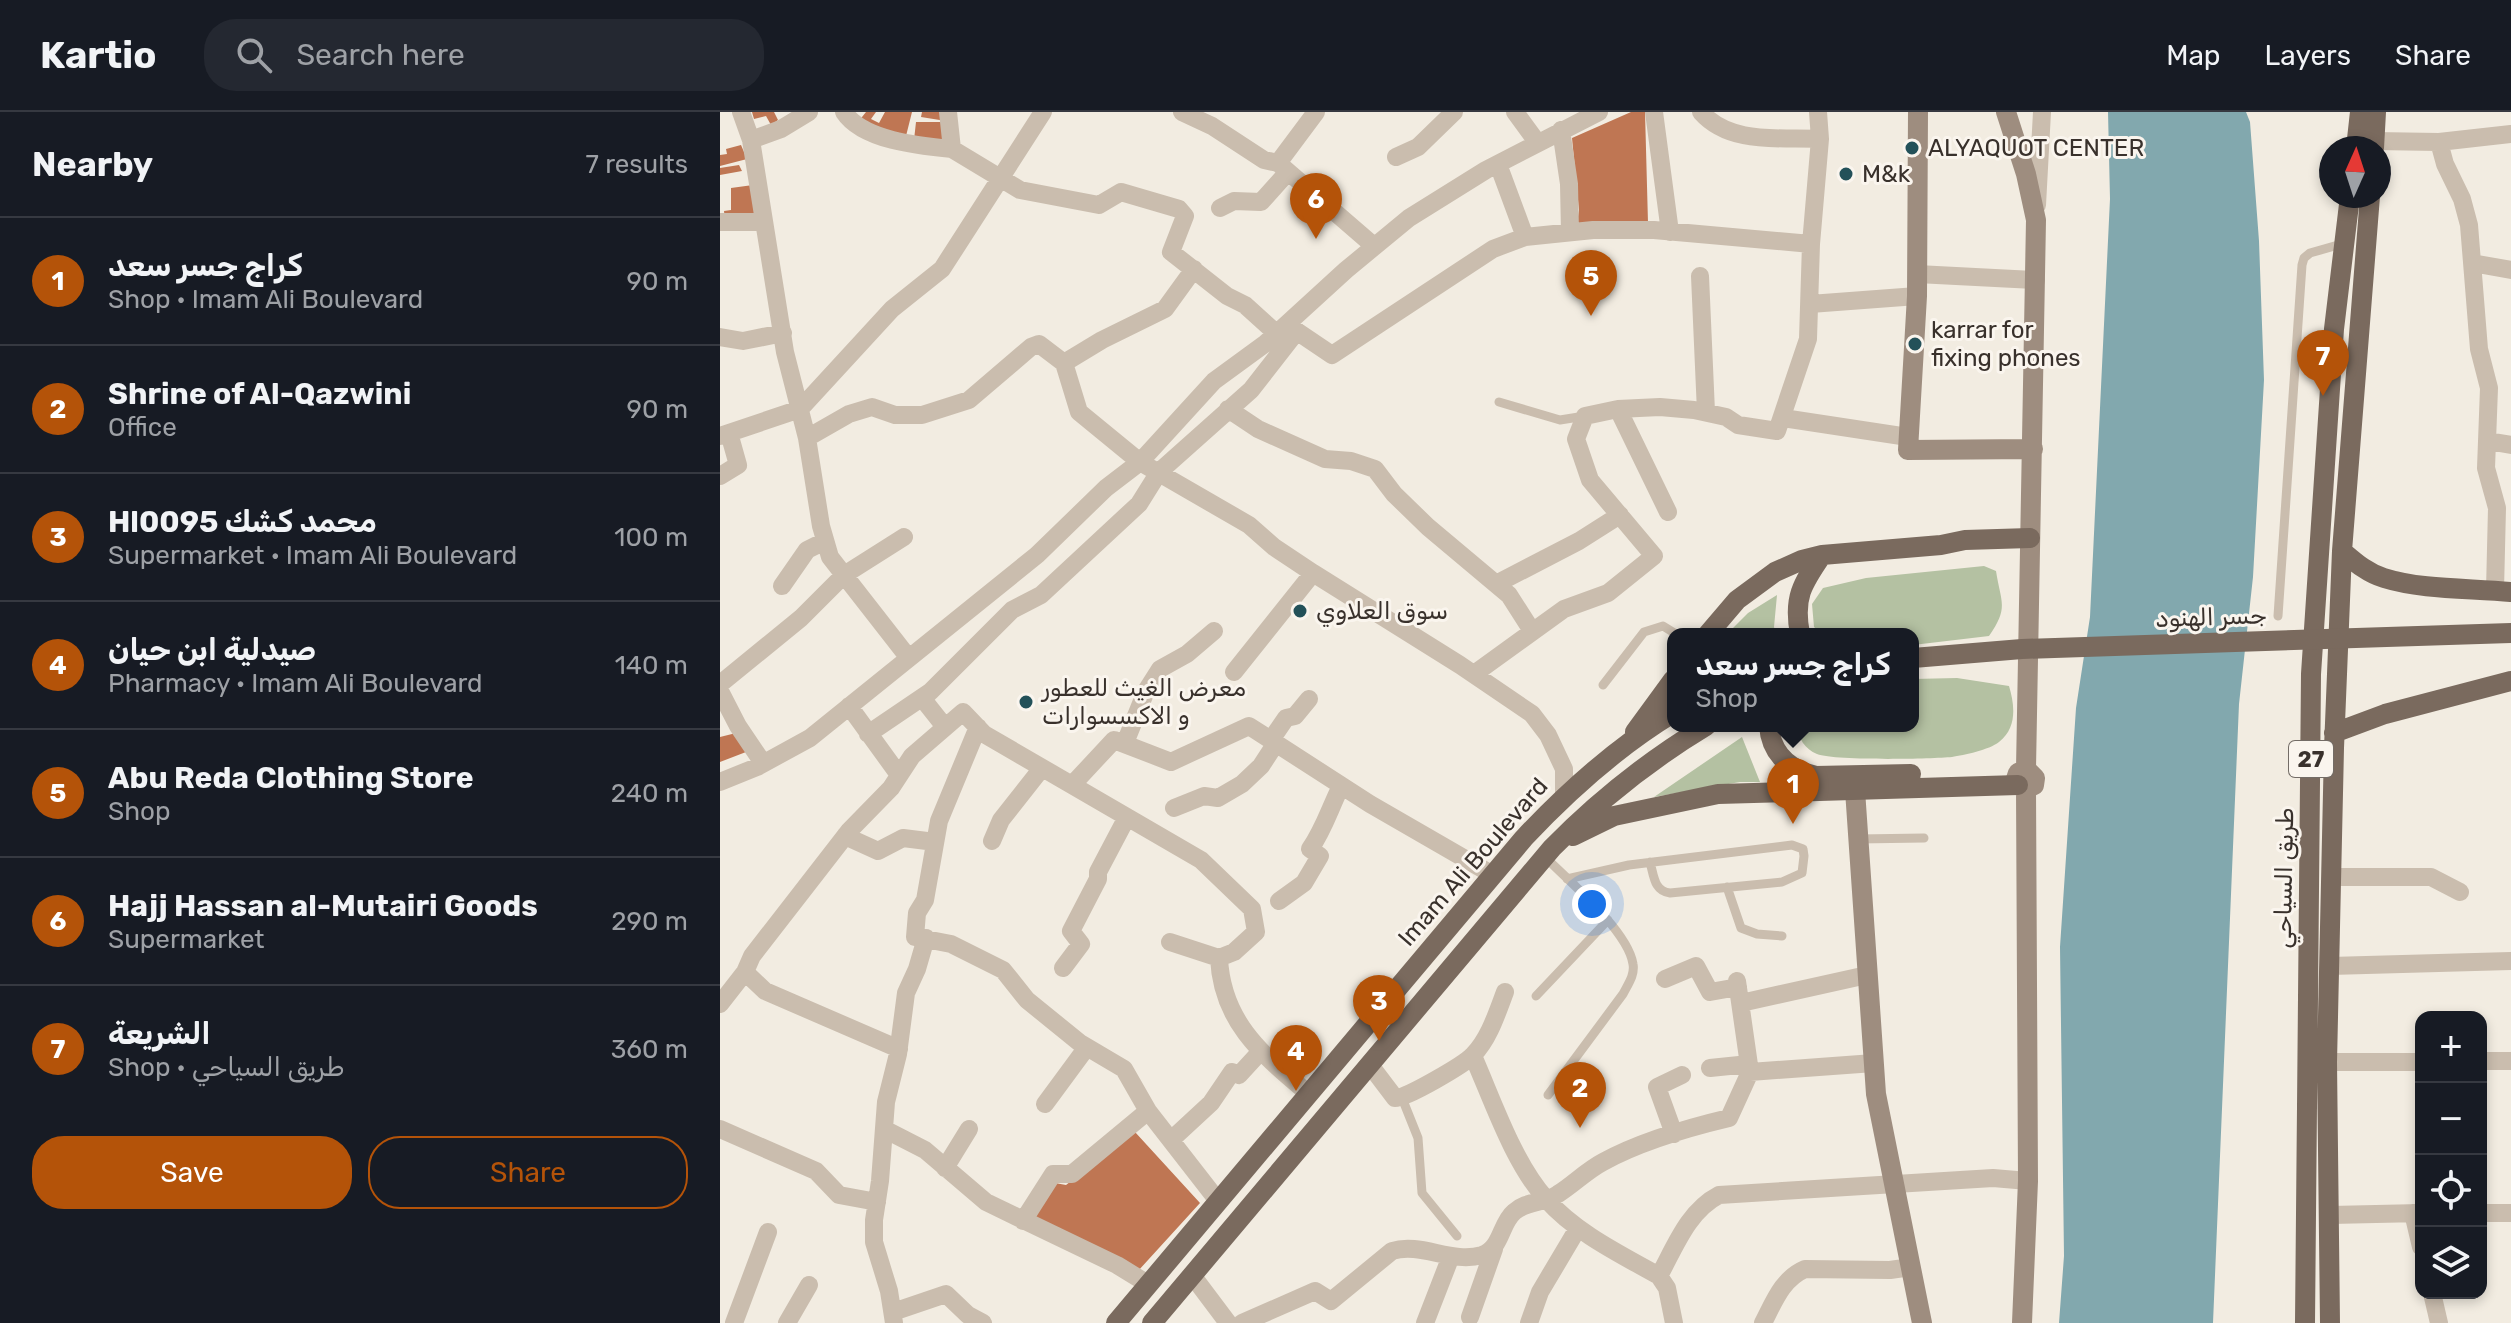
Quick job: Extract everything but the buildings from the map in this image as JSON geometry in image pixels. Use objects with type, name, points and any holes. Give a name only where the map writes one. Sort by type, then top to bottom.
[{"type":"main road","points":[[2360,112],[2366,136]]},
{"type":"main road","points":[[2370,136],[2376,112]]},
{"type":"main road","name":"طريق السياحي","points":[[2305,1323],[2311,674],[2333,346],[2349,208]]},
{"type":"main road","name":"طريق السياحي","points":[[2330,1323],[2327,1062],[2334,733],[2342,551],[2369,208]]},
{"type":"main road","points":[[2337,306],[2350,313],[2361,309]]},
{"type":"main road","points":[[2333,346],[2349,341],[2358,346]]},
{"type":"main road","points":[[1713,628],[1737,600],[1775,572],[1802,560],[1822,555],[1941,545],[1965,540],[2030,545]]},
{"type":"main road","points":[[2342,551],[2361,567],[2383,578],[2503,591]]},
{"type":"main road","points":[[1799,628],[1796,615],[1798,595],[1822,555]]},
{"type":"main road","name":"جسر الهنود","points":[[1919,658],[2022,649],[2511,633]]},
{"type":"main road","points":[[2334,733],[2385,714],[2511,681]]},
{"type":"main road","points":[[1623,747],[1667,688]]},
{"type":"main road","name":"Imam Ali Boulevard","points":[[1116,1323],[1524,838],[1564,795],[1623,747],[1667,717]]},
{"type":"main road","points":[[1152,1323],[1549,852],[1594,805],[1630,776],[1697,732]]},
{"type":"main road","points":[[1770,732],[1774,748],[1783,761],[1816,776],[2022,779]]},
{"type":"main road","points":[[1549,852],[1614,816],[1718,794],[1855,790],[2022,779]]},
{"type":"main road","points":[[1524,838],[1549,852]]},
{"type":"street","points":[[741,112],[751,140],[785,352],[807,438],[825,541],[830,557],[908,657]]},
{"type":"street","points":[[751,140],[781,129],[809,112]]},
{"type":"street","points":[[844,112],[850,121],[902,144],[952,149],[1020,190],[1099,205],[1121,192],[1179,209],[1185,216],[1171,252],[1227,296],[1332,355],[1493,249],[1525,237],[1593,230],[1670,232],[1811,244]]},
{"type":"street","points":[[948,112],[952,149]]},
{"type":"street","points":[[720,476],[738,465],[724,435],[800,409],[892,309],[942,269],[1043,112]]},
{"type":"street","points":[[1182,112],[1212,126],[1264,160],[1282,168],[1374,246]]},
{"type":"street","points":[[1220,208],[1234,201],[1261,202],[1316,112]]},
{"type":"street","points":[[1396,157],[1418,147],[1454,112]]},
{"type":"street","points":[[1515,112],[1537,142]]},
{"type":"street","points":[[720,782],[810,738],[1037,555],[1106,488],[1140,462],[1214,381],[1286,329],[1374,246],[1409,218],[1537,142],[1599,112]]},
{"type":"street","points":[[1654,112],[1670,232]]},
{"type":"street","points":[[1701,112],[1724,131],[1740,136],[1820,139]]},
{"type":"street","points":[[1780,424],[1808,339],[1811,244],[1820,139],[1818,112]]},
{"type":"street","points":[[1918,112],[1917,296],[1908,450],[2033,449]]},
{"type":"street","points":[[2006,112],[2026,174],[2036,220]]},
{"type":"street","points":[[2022,1323],[2028,1181],[2022,779],[2033,449],[2036,220],[2042,112]]},
{"type":"street","points":[[1561,130],[1569,184],[1570,232]]},
{"type":"street","points":[[2391,145],[2511,134]]},
{"type":"street","points":[[2439,142],[2469,225],[2479,349],[2489,388],[2486,468],[2497,508],[2503,591]]},
{"type":"street","points":[[1498,164],[1525,237]]},
{"type":"street","points":[[720,222],[764,222]]},
{"type":"street","points":[[2472,263],[2511,270]]},
{"type":"street","points":[[1064,363],[1165,309],[1194,269]]},
{"type":"street","points":[[1917,274],[2036,280]]},
{"type":"street","points":[[1700,276],[1706,412]]},
{"type":"street","points":[[1810,304],[1917,296]]},
{"type":"street","points":[[868,734],[922,698],[968,657],[1012,610],[1041,595],[1139,504],[1159,472],[1251,390],[1286,329]]},
{"type":"street","points":[[720,337],[743,341],[783,333]]},
{"type":"street","points":[[807,438],[849,414],[872,407],[895,415],[922,415],[969,400],[1031,347],[1039,344],[1064,363],[1079,412],[1140,462],[1249,525],[1274,547],[1532,714],[1548,735],[1564,769],[1564,795]]},
{"type":"street","points":[[1474,674],[1564,609],[1608,593],[1654,556],[1590,480],[1576,439],[1585,416],[1618,409],[1660,407],[1706,412],[1726,417],[1738,425],[1780,424],[1908,437]]},
{"type":"street","points":[[1228,409],[1258,429],[1325,459],[1351,461],[1375,469],[1394,494],[1428,527],[1509,595],[1532,631]]},
{"type":"street","points":[[1618,409],[1668,512]]},
{"type":"street","points":[[2488,441],[2511,445]]},
{"type":"street","points":[[1496,584],[1579,541],[1620,515]]},
{"type":"street","points":[[720,684],[801,618],[844,575],[904,537]]},
{"type":"street","points":[[782,586],[807,550],[825,541]]},
{"type":"street","points":[[1234,672],[1313,573]]},
{"type":"street","points":[[1125,743],[1146,691],[1160,669],[1187,654],[1214,631]]},
{"type":"street","points":[[720,691],[738,726],[763,763]]},
{"type":"street","points":[[922,698],[945,727]]},
{"type":"street","points":[[1174,808],[1204,796],[1218,798],[1242,784],[1261,766],[1286,718],[1295,716],[1309,699]]},
{"type":"street","points":[[849,706],[899,775]]},
{"type":"street","points":[[720,1004],[745,972],[752,956],[845,836],[891,788],[912,756],[963,712],[984,734],[1201,860],[1252,909],[1256,932],[1234,952],[1219,958],[1170,942]]},
{"type":"street","points":[[1072,785],[1114,740],[1171,762],[1249,726],[1341,786],[1493,875]]},
{"type":"street","points":[[978,727],[939,821],[925,900],[917,913],[915,937],[951,944],[1003,970],[1027,1000],[1087,1047],[1124,1069],[1148,1111],[1218,1201]]},
{"type":"street","points":[[992,841],[1001,820],[1042,768]]},
{"type":"street","points":[[1279,901],[1304,883],[1320,856],[1310,849],[1325,828],[1326,817],[1341,786]]},
{"type":"street","points":[[1855,790],[1876,1094],[1922,1323]]},
{"type":"street","points":[[1063,968],[1081,944],[1071,931],[1127,817]]},
{"type":"street","points":[[845,836],[878,851],[903,838],[935,842]]},
{"type":"street","points":[[2332,877],[2431,877],[2460,892]]},
{"type":"street","points":[[926,938],[906,993],[899,1049],[886,1102],[874,1242],[894,1318],[946,1294],[968,1315],[983,1323]]},
{"type":"street","points":[[1219,958],[1220,981],[1238,1025],[1261,1051],[1309,1094]]},
{"type":"street","points":[[2330,966],[2511,961]]},
{"type":"street","points":[[1665,979],[1696,966],[1710,992],[1867,975]]},
{"type":"street","points":[[745,972],[765,991],[899,1049]]},
{"type":"street","points":[[1470,1317],[1494,1249],[1512,1213],[1526,1204],[1546,1200],[1606,1160],[1674,1134],[1729,1118],[1750,1068],[1739,990]]},
{"type":"street","points":[[1370,1065],[1395,1098],[1402,1098],[1473,1056],[1495,1020],[1505,992]]},
{"type":"street","points":[[1045,1104],[1087,1047]]},
{"type":"street","points":[[1171,1140],[1211,1103],[1232,1072],[1239,1075],[1261,1051]]},
{"type":"street","points":[[1473,1056],[1505,1133],[1546,1200],[1578,1228],[1659,1276],[1667,1288],[1674,1323]]},
{"type":"street","points":[[2487,1061],[2511,1061]]},
{"type":"street","points":[[2327,1062],[2415,1062]]},
{"type":"street","points":[[1710,1068],[1874,1063]]},
{"type":"street","points":[[1674,1134],[1657,1087],[1682,1075]]},
{"type":"street","points":[[1023,1221],[1053,1174],[1072,1174],[1148,1111]]},
{"type":"street","points":[[720,1129],[816,1171],[839,1195],[877,1202]]},
{"type":"street","points":[[884,1129],[925,1150],[986,1202],[1117,1265],[1148,1284]]},
{"type":"street","points":[[945,1168],[969,1129]]},
{"type":"street","points":[[1659,1276],[1688,1223],[1705,1202],[1719,1195],[1993,1178],[2028,1181]]},
{"type":"street","points":[[2331,1215],[2415,1213]]},
{"type":"street","points":[[2487,1213],[2511,1213]]},
{"type":"street","points":[[1529,1323],[1540,1292],[1578,1228]]},
{"type":"street","points":[[734,1323],[768,1232]]},
{"type":"street","points":[[1242,1323],[1315,1291],[1331,1301],[1392,1251],[1405,1247],[1451,1256],[1481,1255],[1494,1249]]},
{"type":"street","points":[[1425,1323],[1451,1256]]},
{"type":"street","points":[[1763,1323],[1786,1281],[1805,1269],[1911,1267]]},
{"type":"street","points":[[1192,1275],[1228,1323]]},
{"type":"street","points":[[787,1323],[809,1285]]},
{"type":"street","points":[[2433,1299],[2439,1323]]},
{"type":"lane","points":[[2278,616],[2302,265],[2310,253],[2345,243]]},
{"type":"lane","points":[[1499,402],[1560,420],[1585,416]]},
{"type":"lane","points":[[1603,685],[1644,632],[1653,627],[1667,628]]},
{"type":"lane","points":[[1858,839],[1924,838]]},
{"type":"lane","points":[[1567,879],[1650,862],[1792,845],[1803,849],[1802,873],[1782,882],[1663,893],[1657,887],[1650,862]]},
{"type":"lane","points":[[1548,1095],[1632,978],[1633,965],[1628,949],[1608,920],[1567,879],[1549,852]]},
{"type":"lane","points":[[1727,887],[1741,928],[1757,934],[1782,936]]},
{"type":"lane","points":[[1536,996],[1608,920]]},
{"type":"lane","points":[[1402,1098],[1418,1138],[1422,1193],[1457,1236]]},
{"type":"green space","points":[[1984,566],[1996,571],[2001,611],[1989,636],[1919,644],[1919,628],[1814,627],[1812,604],[1823,588],[1866,578]]},
{"type":"green space","points":[[1777,595],[1774,628],[1733,628],[1748,613]]},
{"type":"green space","points":[[1957,678],[2009,686],[2013,709],[2009,730],[1995,745],[1952,757],[1843,758],[1817,754],[1803,743],[1799,732],[1919,732],[1919,679]]},
{"type":"green space","points":[[1742,737],[1760,782],[1740,782],[1654,797]]},
{"type":"water","points":[[2108,112],[2246,112],[2250,122],[2259,241],[2264,380],[2253,577],[2239,704],[2213,1323],[2059,1323],[2064,1256],[2060,947],[2076,708],[2090,617],[2110,199]]},
{"type":"place","name":"ALYAQUOT CENTER","points":[[1912,148]]},
{"type":"place","name":"M&k","points":[[1846,174]]},
{"type":"place","name":"Hajj Hassan al-Mutairi Goods","points":[[1316,239]]},
{"type":"place","name":"Abu Reda Clothing Store","points":[[1591,316]]},
{"type":"place","name":"karrar for fixing phones","points":[[1915,344]]},
{"type":"place","name":"الشريعة","points":[[2323,396]]},
{"type":"place","name":"سوق العلاوي","points":[[1300,611]]},
{"type":"place","name":"معرض الغيث للعطور و الاكسسوارات","points":[[1026,702]]},
{"type":"place","name":"كراج جسر سعد","points":[[1793,824]]},
{"type":"place","name":"Hl0095 محمد كشك","points":[[1379,1041]]},
{"type":"place","name":"صيدلية ابن حيان","points":[[1296,1091]]},
{"type":"place","name":"Shrine of Al-Qazwini","points":[[1580,1128]]}]
